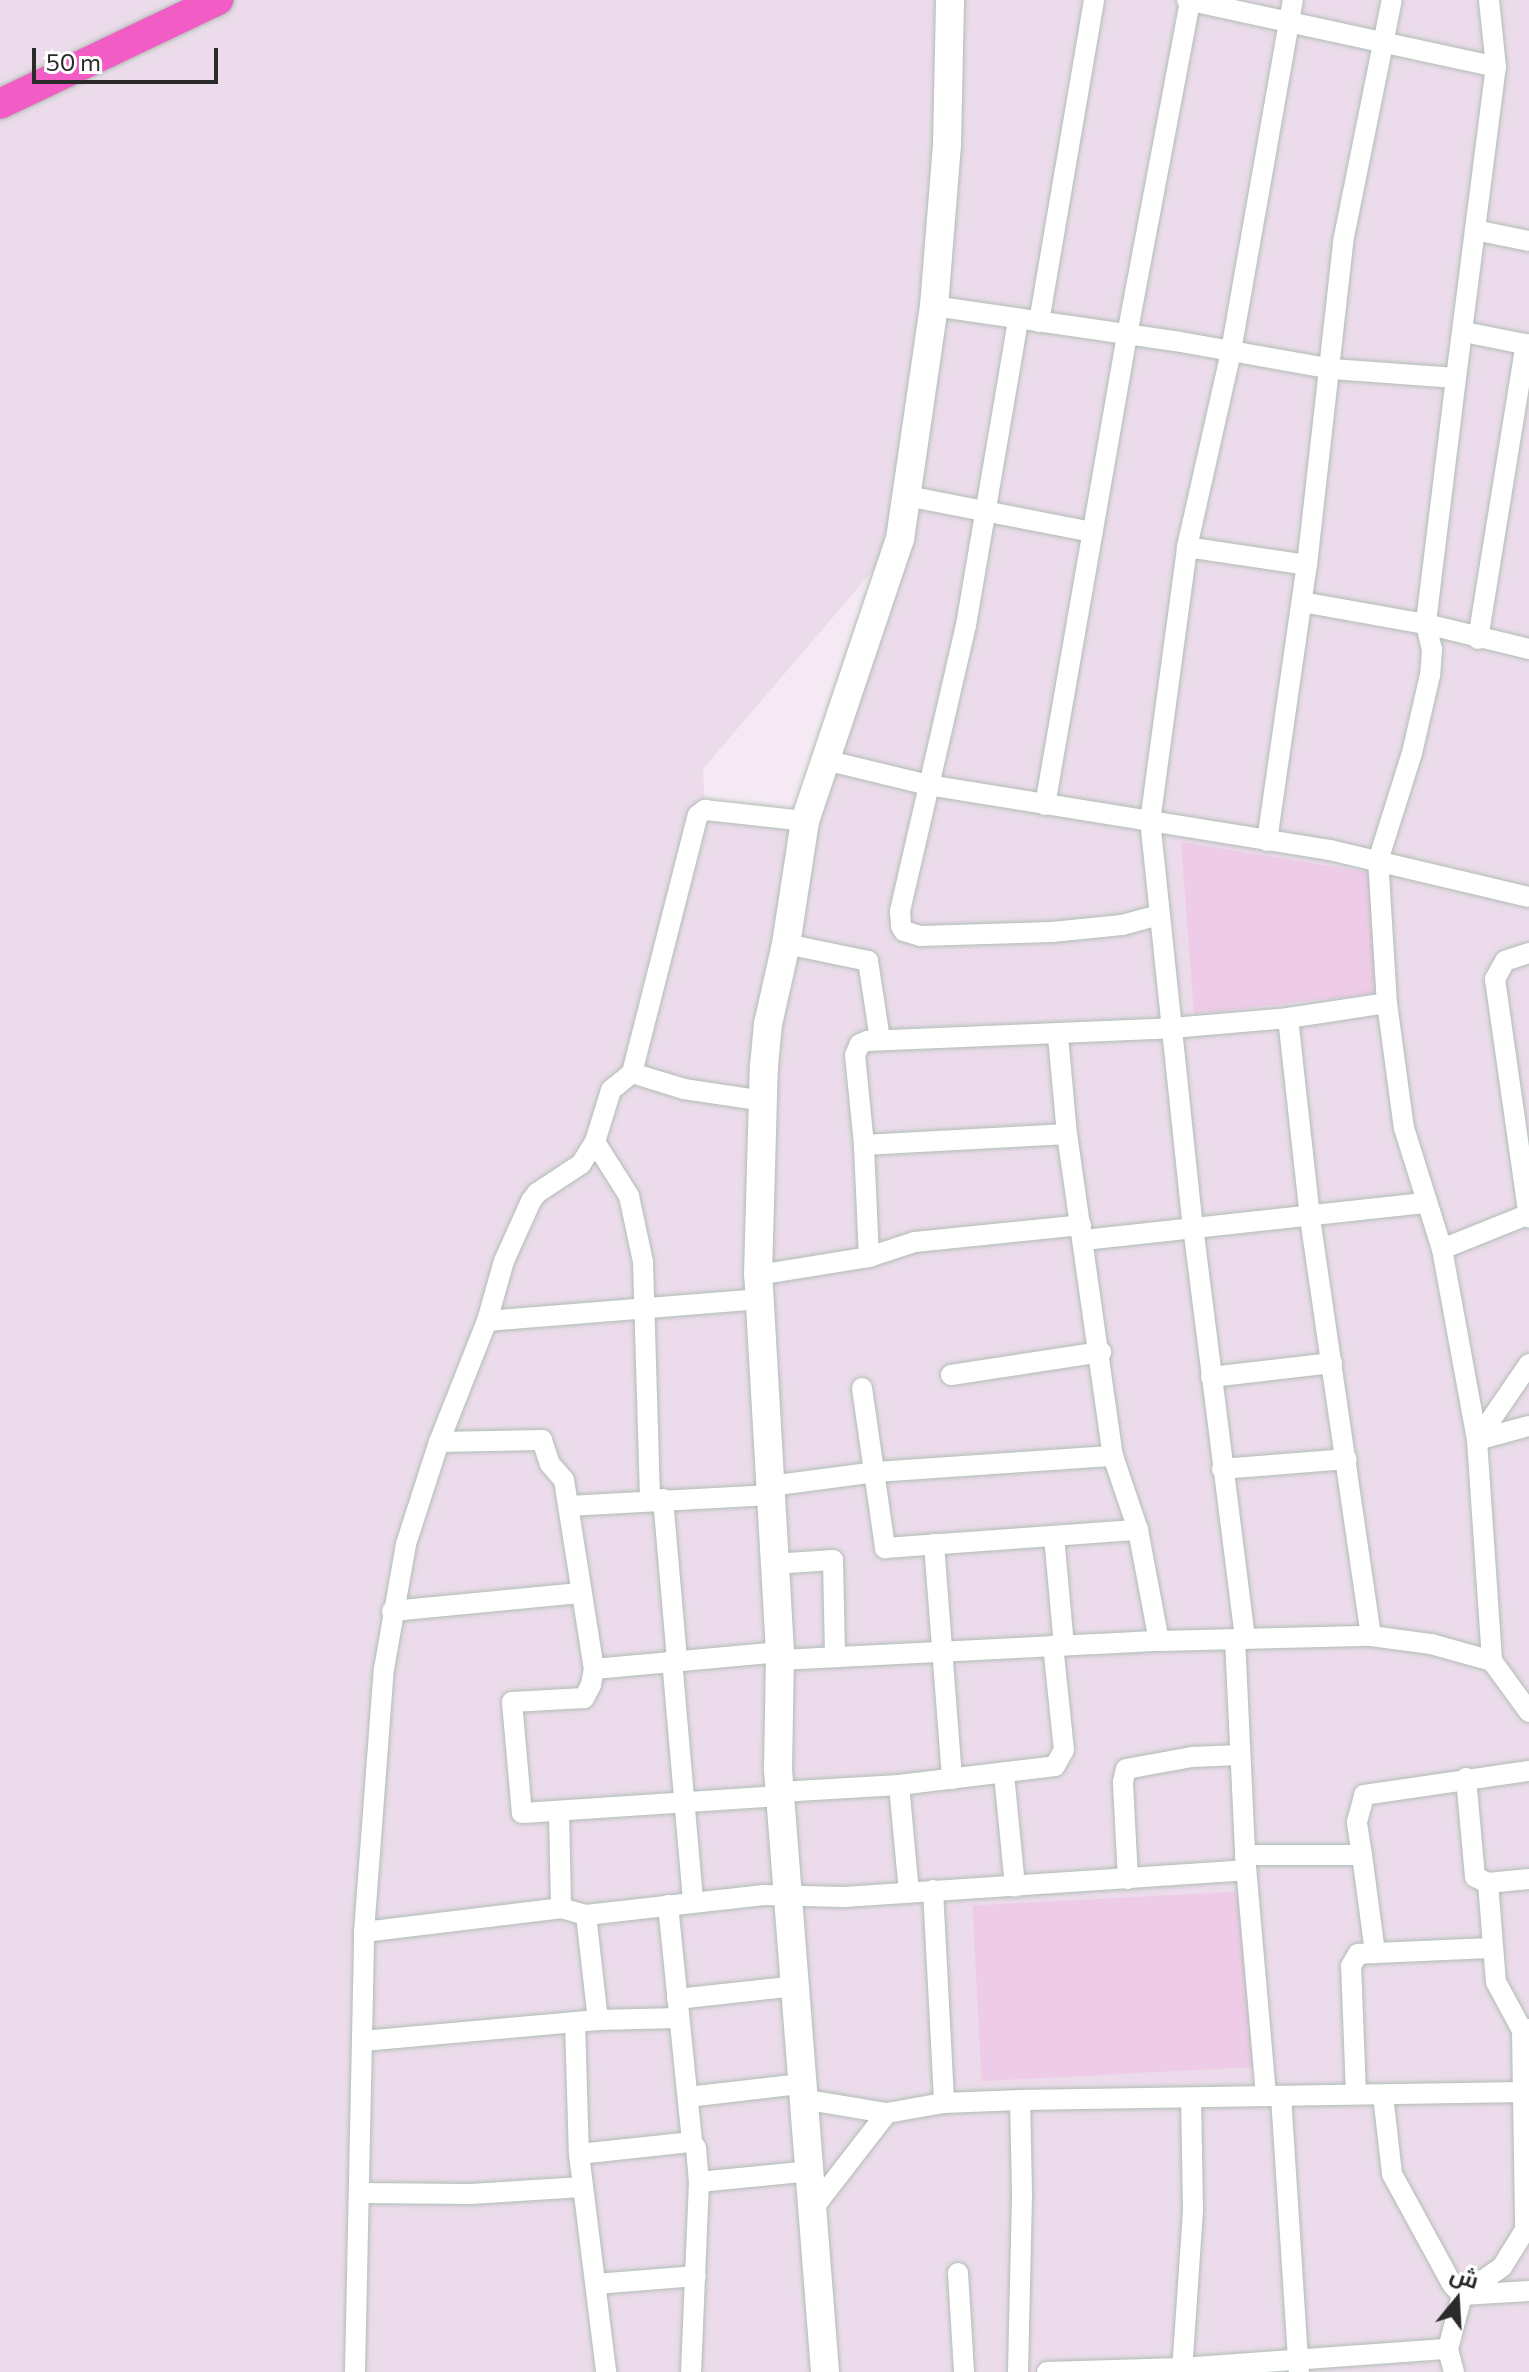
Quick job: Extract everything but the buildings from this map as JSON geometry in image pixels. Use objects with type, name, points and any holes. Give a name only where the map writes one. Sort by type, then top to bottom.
[{"type":"main road","points":[[0,104],[218,0]]},
{"type":"street","points":[[825,2372],[780,1794],[780,1656],[759,1287],[763,1101],[768,1024],[786,944],[805,821],[888,579],[907,496],[934,306],[947,145],[950,0]]},
{"type":"street","points":[[1039,322],[1094,0]]},
{"type":"street","points":[[1045,805],[1189,0],[1291,10],[1383,44],[1496,67]]},
{"type":"street","points":[[1267,841],[1332,369],[1343,242],[1392,0]]},
{"type":"street","points":[[1489,0],[1496,67],[1426,624],[1432,649],[1430,675],[1412,753],[1378,861],[1387,1003],[1407,1144],[1442,1249],[1477,1440],[1492,1661],[1529,1712]]},
{"type":"street","points":[[1291,10],[1231,351],[1187,547],[1150,822],[1240,1638],[1240,1755],[1246,1863],[1274,2096],[1297,2366]]},
{"type":"street","points":[[1475,230],[1529,241]]},
{"type":"street","points":[[934,306],[1332,369],[1456,378]]},
{"type":"street","points":[[1018,321],[966,625],[900,911],[904,931],[920,936],[1052,932],[1122,925],[1159,915]]},
{"type":"street","points":[[1464,332],[1528,344],[1478,639]]},
{"type":"street","points":[[907,496],[1093,532]]},
{"type":"street","points":[[1187,547],[1307,565]]},
{"type":"street","points":[[1302,602],[1426,624],[1529,649]]},
{"type":"street","points":[[825,760],[928,785],[1378,861],[1529,897]]},
{"type":"street","points":[[355,2372],[364,1932],[370,1824],[392,1611],[406,1544],[439,1442],[487,1321],[504,1261],[531,1201],[537,1193],[572,1172],[595,1142],[611,1090],[632,1073],[698,815],[705,810],[805,821]]},
{"type":"street","points":[[786,944],[868,961],[874,980],[880,1039]]},
{"type":"street","points":[[1442,1249],[1529,1216],[1495,979],[1505,961],[1529,953]]},
{"type":"street","points":[[869,1257],[864,1145],[855,1055],[860,1044],[880,1039],[1002,1034],[1058,1036],[1172,1028],[1288,1018],[1387,1003]]},
{"type":"street","points":[[1288,1018],[1310,1218],[1371,1636]]},
{"type":"street","points":[[1058,1036],[1067,1134],[1101,1352],[1113,1456],[1138,1530],[1159,1641]]},
{"type":"street","points":[[632,1073],[684,1089],[763,1101]]},
{"type":"street","points":[[864,1145],[1067,1134]]},
{"type":"street","points":[[595,1142],[629,1196],[643,1262],[642,1306],[656,1499],[675,1659],[693,1902]]},
{"type":"street","points":[[487,1321],[642,1306],[759,1287],[915,1242],[1193,1229],[1427,1203]]},
{"type":"street","points":[[951,1375],[1101,1352]]},
{"type":"street","points":[[1211,1377],[1332,1363]]},
{"type":"street","points":[[1477,1440],[1529,1364]]},
{"type":"street","points":[[862,1388],[885,1548],[1138,1530]]},
{"type":"street","points":[[1477,1440],[1529,1426]]},
{"type":"street","points":[[439,1442],[542,1440],[550,1464],[563,1475],[594,1669],[584,1698],[512,1702],[522,1813],[899,1785],[1055,1766],[1063,1755],[1054,1536]]},
{"type":"street","points":[[569,1506],[770,1490],[876,1472],[1113,1456]]},
{"type":"street","points":[[1222,1469],[1347,1459]]},
{"type":"street","points":[[934,1544],[952,1779]]},
{"type":"street","points":[[773,1564],[833,1560],[835,1656]]},
{"type":"street","points":[[392,1611],[580,1593]]},
{"type":"street","points":[[594,1669],[675,1659],[1371,1636],[1431,1644],[1492,1661]]},
{"type":"street","points":[[1128,1879],[1123,1782],[1126,1769],[1192,1757],[1240,1755]]},
{"type":"street","points":[[1375,1953],[1357,1822],[1364,1795],[1529,1771]]},
{"type":"street","points":[[1004,1774],[1015,1886]]},
{"type":"street","points":[[1466,1778],[1475,1877],[1488,1883],[1529,1879]]},
{"type":"street","points":[[899,1785],[909,1893]]},
{"type":"street","points":[[559,1811],[561,1908]]},
{"type":"street","points":[[364,1932],[561,1908],[586,1915],[693,1902],[790,1895],[909,1893],[1128,1879],[1246,1863],[1362,1855]]},
{"type":"street","points":[[1454,2372],[1448,2349],[1462,2295],[1502,2267],[1527,2230],[1526,2030],[1500,1993],[1491,1948],[1488,1883]]},
{"type":"street","points":[[933,1890],[944,2103]]},
{"type":"street","points":[[668,1905],[692,2142],[698,2158],[691,2372]]},
{"type":"street","points":[[586,1915],[598,2020]]},
{"type":"street","points":[[1356,2094],[1351,1966],[1354,1957],[1375,1953],[1491,1948]]},
{"type":"street","points":[[363,2041],[598,2020],[678,2009],[797,1986]]},
{"type":"street","points":[[575,2022],[579,2154],[606,2372]]},
{"type":"street","points":[[688,2097],[802,2092],[887,2113],[944,2103],[1020,2100],[1524,2092]]},
{"type":"street","points":[[1383,2095],[1392,2174],[1445,2272],[1462,2295]]},
{"type":"street","points":[[1182,2370],[1193,2210],[1191,2098]]},
{"type":"street","points":[[1018,2372],[1022,2193],[1020,2100]]},
{"type":"street","points":[[814,2207],[887,2113]]},
{"type":"street","points":[[579,2154],[692,2142]]},
{"type":"street","points":[[699,2182],[811,2171]]},
{"type":"street","points":[[359,2193],[471,2194],[582,2187]]},
{"type":"street","points":[[958,2273],[964,2372]]},
{"type":"street","points":[[596,2284],[696,2276]]},
{"type":"street","points":[[1462,2295],[1529,2291]]},
{"type":"street","points":[[1047,2372],[1297,2366],[1448,2349]]},
{"type":"shaded area","points":[[900,539],[805,821],[705,810],[703,769]]},
{"type":"shaded area","points":[[1181,842],[1373,873],[1386,992],[1194,1014]]},
{"type":"shaded area","points":[[1249,1891],[1258,2067],[982,2081],[972,1905]]}]
